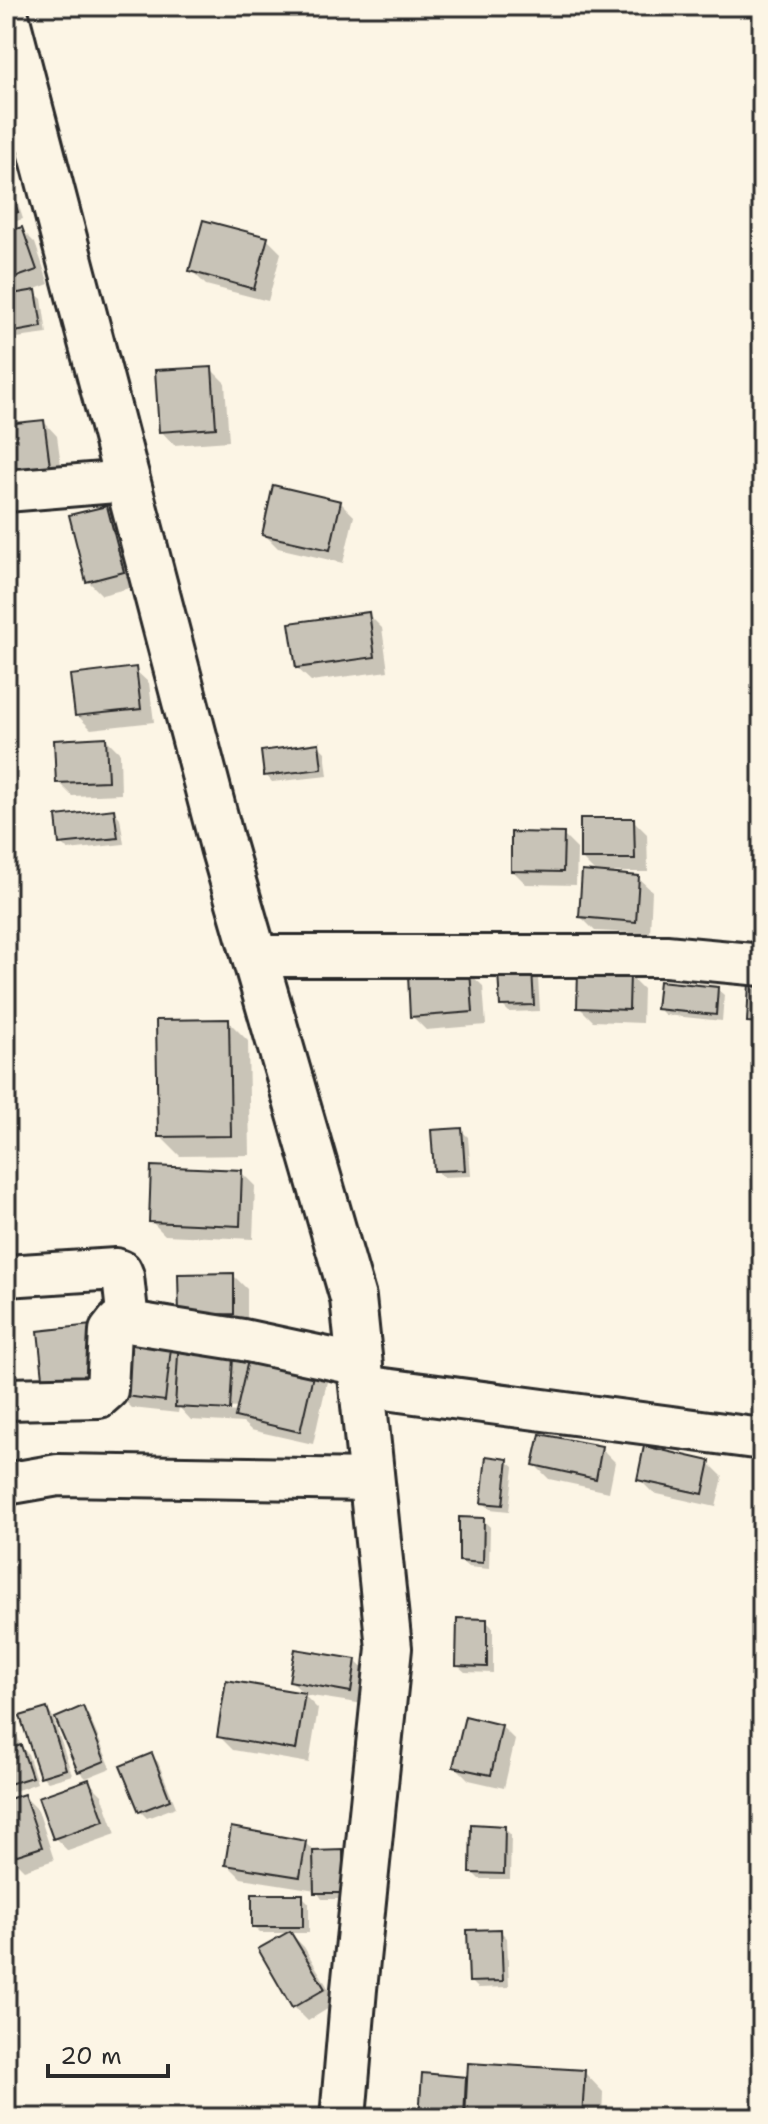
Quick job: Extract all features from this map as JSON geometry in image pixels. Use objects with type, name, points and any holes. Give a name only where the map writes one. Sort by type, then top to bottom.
[{"type":"street","points":[[6,16],[223,847],[353,1298],[389,1648],[343,2118]]},
{"type":"street","points":[[6,491],[127,481]]},
{"type":"street","points":[[254,956],[666,956],[762,965]]},
{"type":"street","points":[[6,1276],[116,1269],[123,1276],[128,1322]]},
{"type":"street","points":[[6,1399],[99,1397],[107,1390],[110,1331],[117,1322],[128,1322],[243,1340],[361,1376],[762,1439]]},
{"type":"street","points":[[6,1484],[58,1475],[372,1480]]},
{"type":"building","points":[[6,183],[18,212],[6,216]]},
{"type":"building","points":[[203,220],[268,237],[254,289],[189,271]]},
{"type":"building","points":[[22,227],[37,270],[6,281],[6,232]]},
{"type":"building","points":[[36,290],[42,327],[9,333],[6,295]]},
{"type":"building","points":[[212,367],[216,428],[159,432],[155,370]]},
{"type":"building","points":[[44,420],[50,466],[6,471],[6,424]]},
{"type":"building","points":[[273,485],[341,501],[330,550],[262,535]]},
{"type":"building","points":[[107,506],[124,572],[86,582],[69,515]]},
{"type":"building","points":[[369,612],[375,657],[296,668],[289,623]]},
{"type":"building","points":[[136,667],[141,709],[75,716],[70,675]]},
{"type":"building","points":[[106,737],[108,781],[56,783],[54,740]]},
{"type":"building","points":[[319,743],[322,769],[264,776],[261,751]]},
{"type":"building","points":[[114,809],[118,838],[59,844],[56,816]]},
{"type":"building","points":[[580,818],[634,818],[635,859],[580,859]]},
{"type":"building","points":[[511,832],[564,833],[563,872],[511,871]]},
{"type":"building","points":[[582,871],[639,876],[636,922],[579,917]]},
{"type":"building","points":[[532,969],[534,1005],[500,1006],[498,971]]},
{"type":"building","points":[[470,971],[473,1012],[410,1017],[408,975]]},
{"type":"building","points":[[578,971],[630,973],[629,1010],[577,1008]]},
{"type":"building","points":[[659,981],[718,987],[716,1015],[656,1009]]},
{"type":"building","points":[[749,982],[762,983],[762,1023],[747,1022]]},
{"type":"building","points":[[229,1019],[231,1136],[158,1137],[156,1020]]},
{"type":"building","points":[[462,1128],[465,1170],[434,1171],[431,1130]]},
{"type":"building","points":[[151,1166],[242,1170],[240,1226],[149,1222]]},
{"type":"building","points":[[234,1273],[234,1314],[179,1315],[178,1274]]},
{"type":"building","points":[[91,1325],[97,1381],[44,1387],[38,1331]]},
{"type":"building","points":[[123,1333],[172,1339],[165,1401],[116,1395]]},
{"type":"building","points":[[179,1337],[234,1340],[230,1410],[175,1407]]},
{"type":"building","points":[[251,1347],[316,1362],[300,1432],[235,1417]]},
{"type":"building","points":[[540,1434],[602,1446],[596,1479],[533,1465]]},
{"type":"building","points":[[644,1446],[710,1461],[703,1494],[637,1480]]},
{"type":"building","points":[[486,1456],[508,1459],[503,1505],[481,1503]]},
{"type":"building","points":[[459,1517],[484,1518],[483,1563],[459,1561]]},
{"type":"building","points":[[457,1618],[487,1619],[487,1667],[456,1666]]},
{"type":"building","points":[[295,1649],[356,1659],[351,1692],[289,1681]]},
{"type":"building","points":[[226,1680],[305,1693],[296,1750],[217,1737]]},
{"type":"building","points":[[83,1706],[105,1761],[78,1772],[55,1718]]},
{"type":"building","points":[[47,1708],[66,1769],[40,1777],[20,1716]]},
{"type":"building","points":[[465,1716],[502,1725],[491,1775],[453,1767]]},
{"type":"building","points":[[21,1745],[32,1777],[6,1785],[6,1750]]},
{"type":"building","points":[[152,1753],[170,1800],[139,1812],[120,1766]]},
{"type":"building","points":[[89,1779],[104,1821],[53,1839],[38,1797]]},
{"type":"building","points":[[24,1794],[42,1847],[8,1858],[6,1800]]},
{"type":"building","points":[[471,1824],[505,1826],[504,1874],[470,1873]]},
{"type":"building","points":[[231,1827],[306,1841],[300,1877],[225,1865]]},
{"type":"building","points":[[343,1850],[343,1893],[314,1893],[313,1851]]},
{"type":"building","points":[[252,1894],[303,1894],[303,1927],[252,1927]]},
{"type":"building","points":[[501,1929],[503,1981],[469,1982],[467,1930]]},
{"type":"building","points":[[290,1931],[325,1989],[292,2008],[258,1949]]},
{"type":"building","points":[[468,2063],[585,2070],[582,2118],[465,2118]]},
{"type":"building","points":[[422,2073],[466,2077],[464,2118],[419,2118]]}]
